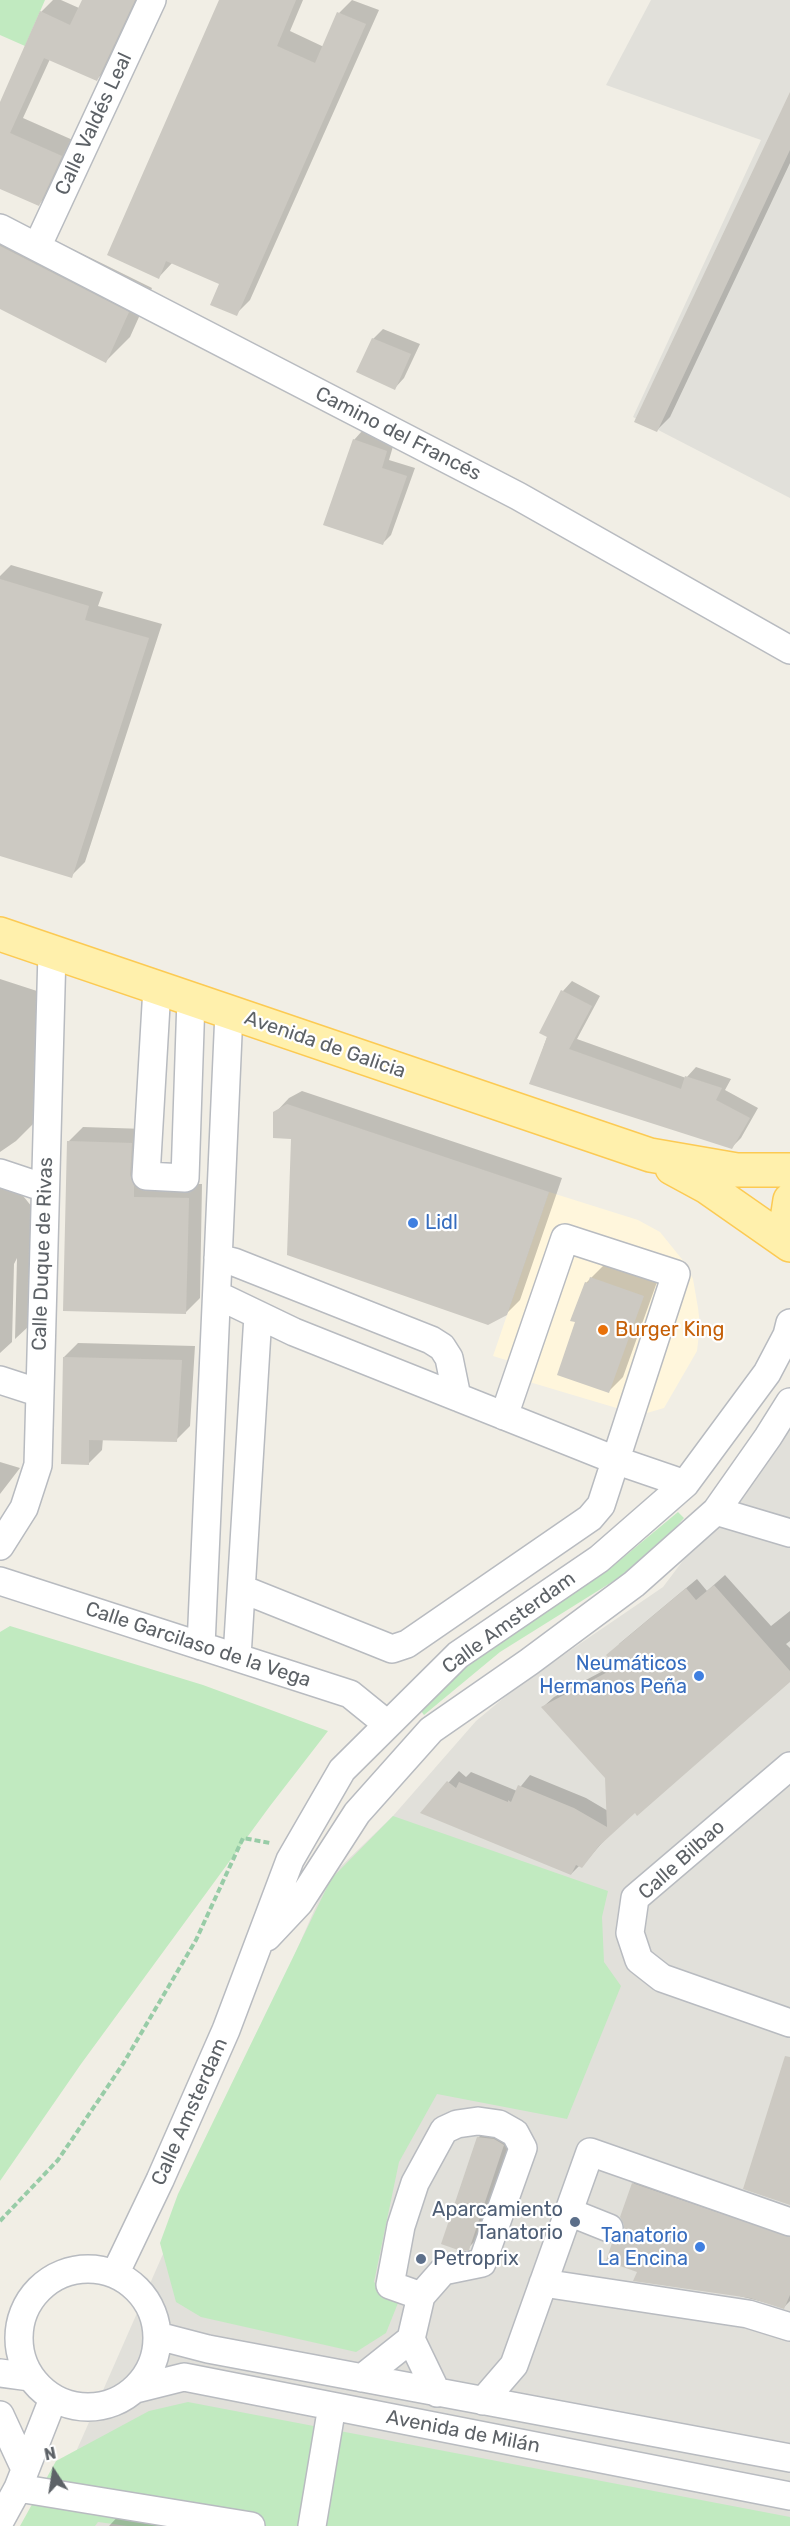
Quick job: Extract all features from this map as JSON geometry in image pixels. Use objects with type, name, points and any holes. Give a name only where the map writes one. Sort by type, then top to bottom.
[{"type":"main road","name":"Avenida de Galicia","points":[[0,934],[650,1155],[737,1170],[790,1170]]},
{"type":"main road","name":"Avenida de Galicia","points":[[650,1155],[707,1187],[790,1245]]},
{"type":"main road","points":[[790,1200],[786,1226],[790,1240]]},
{"type":"street","name":"Calle Valdés Leal","points":[[37,247],[152,0]]},
{"type":"street","name":"Camino del Francés","points":[[0,228],[518,496],[790,650]]},
{"type":"street","name":"Calle Duque de Rivas","points":[[0,1546],[24,1508],[38,1464],[52,952]]},
{"type":"street","points":[[157,987],[146,1176],[185,1178],[191,999]]},
{"type":"street","points":[[201,1646],[229,1012]]},
{"type":"street","points":[[0,1173],[45,1188]]},
{"type":"street","points":[[242,1589],[392,1649],[407,1644],[590,1518],[601,1505],[676,1274],[566,1238],[504,1416]]},
{"type":"street","points":[[218,1258],[234,1262],[442,1347],[449,1358],[457,1397]]},
{"type":"street","points":[[217,1294],[294,1332],[615,1460],[685,1484]]},
{"type":"street","points":[[237,1658],[258,1315]]},
{"type":"street","name":"Calle Amsterdam","points":[[115,2274],[217,2051],[259,1947],[290,1860],[342,1770],[458,1655],[599,1559],[685,1484],[766,1373],[787,1335],[790,1323]]},
{"type":"street","points":[[0,1380],[39,1393]]},
{"type":"street","name":"Calle Amsterdam","points":[[259,1947],[299,1903],[357,1813],[431,1730],[529,1662],[634,1584],[716,1511],[790,1402]]},
{"type":"street","points":[[716,1511],[790,1533]]},
{"type":"street","name":"Calle Garcilaso de la Vega","points":[[0,1581],[350,1694],[387,1725]]},
{"type":"street","name":"Calle Bilbao","points":[[790,1766],[635,1898],[630,1933],[639,1960],[662,1978],[790,2024]]},
{"type":"street","points":[[362,2378],[411,2339],[421,2296],[443,2271],[483,2263],[523,2148],[515,2133],[499,2124],[478,2121],[457,2124],[444,2130],[415,2183],[401,2226],[390,2284],[421,2296]]},
{"type":"street","points":[[483,2402],[514,2366],[590,2152],[790,2222]]},
{"type":"street","points":[[568,2212],[609,2228]]},
{"type":"street","points":[[94,2269],[115,2274],[131,2283],[141,2294],[156,2320],[158,2336],[152,2366],[136,2389],[123,2399],[102,2407],[77,2407],[53,2399],[30,2378],[9,2334],[40,2288],[58,2275],[77,2270],[94,2269]]},
{"type":"street","points":[[543,2283],[748,2314],[790,2327]]},
{"type":"street","name":"Avenida de Milán","points":[[158,2336],[208,2349],[790,2458]]},
{"type":"street","points":[[411,2339],[437,2393]]},
{"type":"street","points":[[0,2373],[30,2378]]},
{"type":"street","name":"Avenida de Milán","points":[[136,2389],[184,2377],[790,2496]]},
{"type":"street","points":[[0,2521],[21,2479],[53,2399]]},
{"type":"street","points":[[312,2526],[333,2406]]},
{"type":"street","points":[[0,2415],[21,2479]]},
{"type":"street","points":[[21,2479],[250,2526]]},
{"type":"path","points":[[0,2221],[58,2160],[123,2064],[196,1940],[243,1838],[297,1848]]},
{"type":"shaded area","points":[[651,0],[790,0],[790,498],[633,417],[761,140],[606,85]]},
{"type":"shaded area","points":[[549,1192],[638,1220],[660,1232],[685,1263],[693,1279],[698,1308],[700,1325],[697,1351],[664,1408],[640,1415],[526,1381],[529,1367],[493,1356]]},
{"type":"shaded area","points":[[790,1419],[790,2526],[27,2526],[75,2454],[328,1879],[393,1816],[476,1721],[518,1686],[663,1587]]},
{"type":"green space","points":[[0,0],[45,0],[25,46],[0,35]]},
{"type":"green space","points":[[678,1512],[684,1518],[676,1527],[620,1577],[500,1652],[424,1715],[418,1707],[449,1676],[607,1571]]},
{"type":"green space","points":[[10,1626],[203,1685],[328,1731],[270,1806],[81,2064],[0,2181],[0,1632]]},
{"type":"green space","points":[[393,1816],[608,1891],[602,1917],[604,1962],[621,1986],[567,2119],[437,2094],[399,2162],[374,2282],[398,2303],[386,2333],[356,2352],[201,2317],[176,2302],[160,2243],[178,2194],[331,1879]]},
{"type":"green space","points":[[188,2402],[790,2517],[790,2526],[128,2526],[98,2522],[95,2526],[20,2526],[56,2461],[149,2411]]},
{"type":"building","points":[[82,0],[135,0],[97,81],[44,58],[10,133],[62,156],[39,206],[0,189],[0,102],[40,11],[70,25]]},
{"type":"building","points":[[219,0],[296,0],[277,46],[315,63],[337,12],[366,24],[237,316],[210,305],[219,284],[166,261],[159,279],[107,255]]},
{"type":"building","points":[[790,92],[790,150],[657,432],[634,422]]},
{"type":"building","points":[[0,246],[129,312],[106,363],[0,309]]},
{"type":"building","points":[[372,338],[411,354],[395,390],[356,372]]},
{"type":"building","points":[[353,439],[387,451],[382,468],[407,476],[383,545],[323,525]]},
{"type":"building","points":[[0,579],[89,606],[85,620],[149,638],[72,878],[0,856]]},
{"type":"building","points":[[561,990],[592,1006],[569,1049],[681,1089],[685,1076],[722,1088],[716,1100],[750,1118],[732,1149],[529,1084],[547,1037],[539,1033]]},
{"type":"building","name":"Lidl","points":[[287,1104],[549,1192],[507,1315],[488,1325],[287,1255],[291,1139],[273,1138],[273,1112]]},
{"type":"building","points":[[67,1141],[132,1143],[130,1175],[134,1186],[134,1197],[189,1198],[186,1314],[63,1311]]},
{"type":"building","name":"Burger King","points":[[590,1277],[644,1296],[609,1393],[557,1375],[575,1322],[570,1321],[585,1282],[588,1283]]},
{"type":"building","points":[[63,1357],[182,1360],[177,1442],[89,1440],[89,1465],[61,1464]]},
{"type":"building","points":[[714,1585],[790,1671],[790,1682],[637,1816],[635,1813],[599,1846],[582,1868],[576,1865],[571,1875],[420,1813],[447,1781],[456,1788],[459,1782],[508,1802],[508,1800],[511,1802],[518,1785],[574,1808],[607,1827],[605,1778],[541,1707],[617,1667],[606,1655],[686,1588],[696,1600]]},
{"type":"building","points":[[785,2056],[790,2057],[790,2205],[743,2189]]},
{"type":"building","points":[[477,2137],[494,2139],[504,2145],[469,2250],[461,2251],[441,2244]]},
{"type":"building","name":"Tanatorio La Encina","points":[[632,2183],[790,2237],[790,2295],[784,2309],[750,2298],[633,2281],[637,2272],[606,2261],[612,2243],[619,2240],[624,2233],[624,2225],[620,2217]]},
{"type":"place","name":"Lidl","points":[[413,1223]]},
{"type":"place","name":"Burger King","points":[[603,1330]]},
{"type":"place","name":"Neumáticos Hermanos Peña","points":[[699,1676]]},
{"type":"place","name":"Aparcamiento Tanatorio","points":[[575,2222]]},
{"type":"place","name":"Tanatorio La Encina","points":[[700,2247]]},
{"type":"place","name":"Petroprix","points":[[421,2259]]}]
